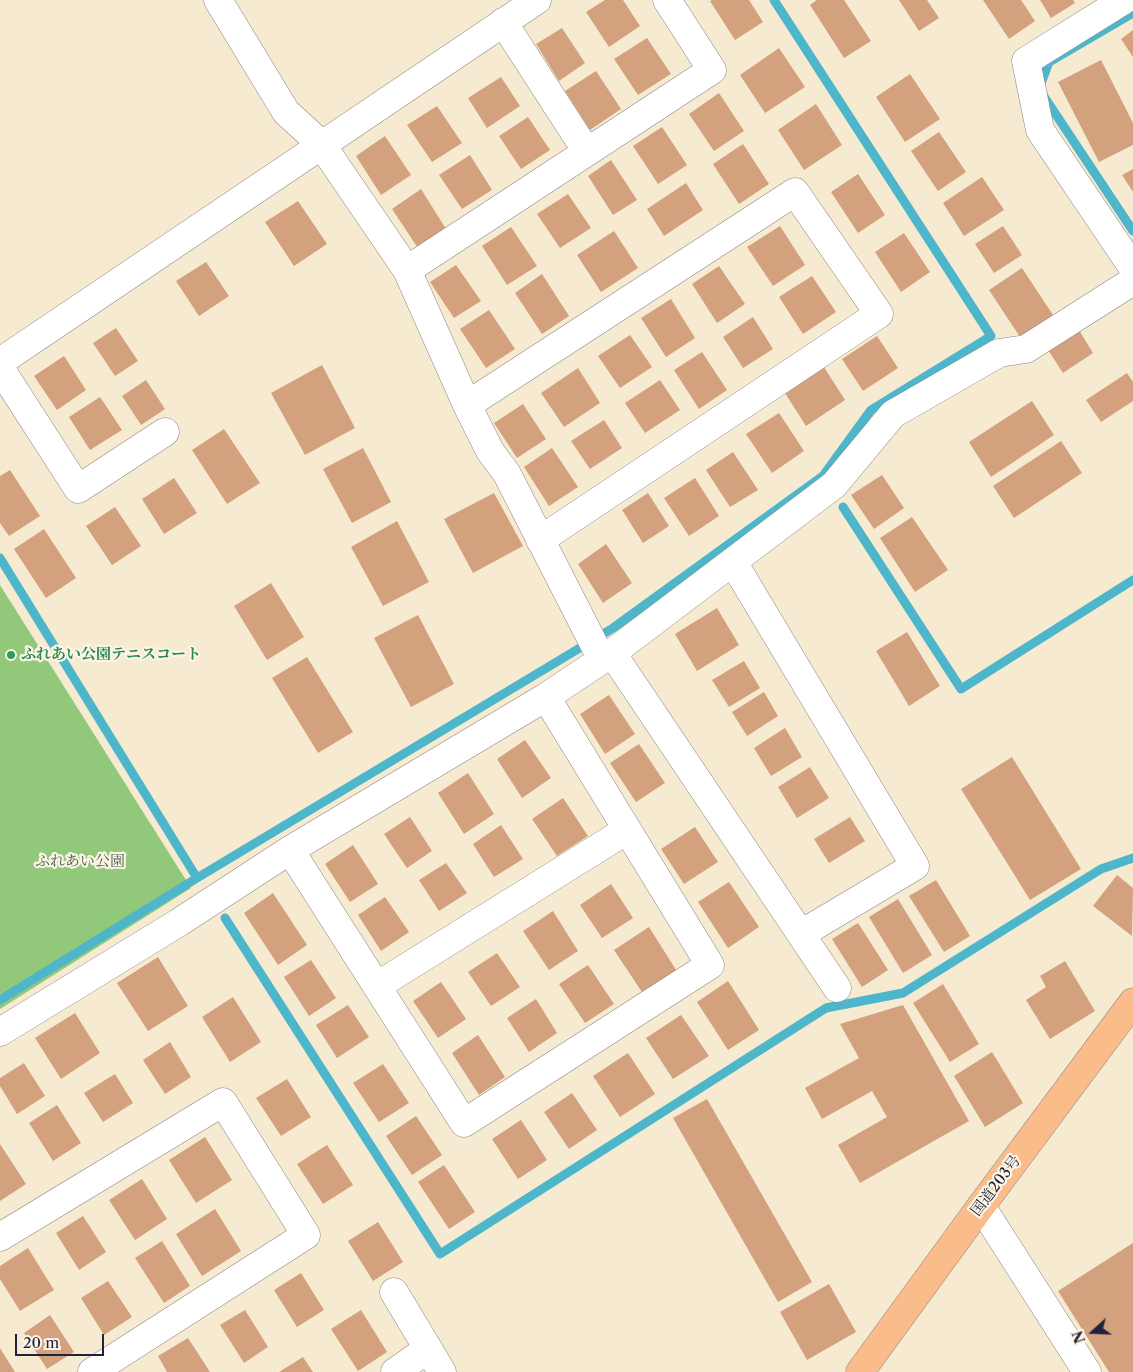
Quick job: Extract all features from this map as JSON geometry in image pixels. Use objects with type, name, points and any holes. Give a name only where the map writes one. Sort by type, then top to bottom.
[{"type":"highway","name":"国道203号","points":[[860,1372],[1133,1002]]},
{"type":"street","points":[[218,0],[286,112],[321,144],[407,270],[467,404],[490,450],[507,474],[586,628],[837,988]]},
{"type":"street","points":[[0,362],[536,0]]},
{"type":"street","points":[[407,270],[712,70],[666,0]]},
{"type":"street","points":[[1124,0],[1026,60],[1040,130],[1133,268]]},
{"type":"street","points":[[503,22],[587,152]]},
{"type":"street","points":[[467,404],[795,192],[879,314],[540,540]]},
{"type":"street","points":[[0,1032],[178,923],[290,850],[546,697],[607,656],[834,485],[893,414],[999,353],[1026,349],[1133,281]]},
{"type":"street","points":[[0,368],[78,489],[165,432]]},
{"type":"street","points":[[733,562],[915,866],[801,934]]},
{"type":"street","points":[[290,850],[464,1123],[710,965],[546,697]]},
{"type":"street","points":[[377,986],[627,830]]},
{"type":"street","points":[[0,1237],[224,1102],[306,1235],[92,1372]]},
{"type":"street","points":[[981,1206],[1087,1372]]},
{"type":"street","points":[[394,1292],[442,1372]]},
{"type":"street","points":[[395,1372],[428,1349]]},
{"type":"green space","name":"ふれあい公園","points":[[0,585],[191,888],[0,1009]]},
{"type":"building","points":[[605,0],[623,0],[640,26],[609,47],[586,12]]},
{"type":"building","points":[[749,0],[763,22],[735,40],[710,1]]},
{"type":"building","points":[[817,0],[844,0],[871,41],[844,58],[810,5]]},
{"type":"building","points":[[899,0],[927,0],[939,18],[919,31]]},
{"type":"building","points":[[983,0],[1021,0],[1035,21],[1009,39]]},
{"type":"building","points":[[1040,0],[1073,0],[1075,3],[1051,18]]},
{"type":"building","points":[[562,28],[585,63],[559,81],[536,44]]},
{"type":"building","points":[[1133,30],[1133,57],[1121,39]]},
{"type":"building","points":[[647,38],[671,74],[638,95],[614,59]]},
{"type":"building","points":[[779,48],[805,87],[765,113],[740,75]]},
{"type":"building","points":[[1101,60],[1133,123],[1133,145],[1099,162],[1058,82]]},
{"type":"building","points":[[596,71],[621,109],[590,130],[565,91]]},
{"type":"building","points":[[910,74],[940,119],[905,142],[876,97]]},
{"type":"building","points":[[501,77],[520,106],[487,128],[468,98]]},
{"type":"building","points":[[719,93],[744,131],[714,151],[689,114]]},
{"type":"building","points":[[816,104],[842,145],[804,170],[778,130]]},
{"type":"building","points":[[437,106],[462,143],[432,162],[407,125]]},
{"type":"building","points":[[528,117],[550,150],[521,169],[499,136]]},
{"type":"building","points":[[662,127],[687,165],[658,184],[633,146]]},
{"type":"building","points":[[939,132],[966,172],[938,191],[911,151]]},
{"type":"building","points":[[385,136],[411,175],[381,195],[356,156]]},
{"type":"building","points":[[743,144],[769,184],[739,204],[713,164]]},
{"type":"building","points":[[470,155],[492,190],[462,209],[439,175]]},
{"type":"building","points":[[611,160],[637,200],[613,215],[588,176]]},
{"type":"building","points":[[1133,169],[1133,192],[1122,175]]},
{"type":"building","points":[[858,174],[885,215],[858,233],[831,192]]},
{"type":"building","points":[[982,177],[1004,210],[964,236],[943,203]]},
{"type":"building","points":[[686,183],[703,210],[664,236],[647,209]]},
{"type":"building","points":[[421,189],[446,229],[418,248],[392,209]]},
{"type":"building","points":[[568,194],[591,228],[560,248],[537,214]]},
{"type":"building","points":[[298,201],[327,244],[294,266],[265,222]]},
{"type":"building","points":[[780,226],[805,265],[773,286],[747,247]]},
{"type":"building","points":[[1003,226],[1022,255],[994,273],[975,244]]},
{"type":"building","points":[[511,227],[537,266],[507,285],[482,246]]},
{"type":"building","points":[[614,231],[638,268],[601,292],[577,255]]},
{"type":"building","points":[[904,233],[930,272],[901,292],[875,252]]},
{"type":"building","points":[[206,262],[229,296],[199,316],[176,281]]},
{"type":"building","points":[[456,265],[481,301],[454,318],[430,282]]},
{"type":"building","points":[[719,266],[745,304],[717,323],[692,284]]},
{"type":"building","points":[[1022,268],[1053,315],[1020,337],[989,290]]},
{"type":"building","points":[[542,274],[569,316],[542,334],[515,293]]},
{"type":"building","points":[[812,276],[836,312],[803,334],[779,297]]},
{"type":"building","points":[[671,299],[695,338],[666,357],[641,318]]},
{"type":"building","points":[[489,310],[515,349],[486,368],[460,329]]},
{"type":"building","points":[[753,317],[773,349],[743,368],[723,337]]},
{"type":"building","points":[[116,328],[138,361],[115,376],[93,343]]},
{"type":"building","points":[[1079,330],[1093,353],[1063,373],[1048,350]]},
{"type":"building","points":[[630,335],[652,367],[620,388],[598,356]]},
{"type":"building","points":[[877,336],[898,368],[863,391],[842,359]]},
{"type":"building","points":[[702,352],[727,390],[699,409],[674,370]]},
{"type":"building","points":[[64,356],[86,390],[57,410],[34,376]]},
{"type":"building","points":[[322,365],[355,428],[305,455],[271,393]]},
{"type":"building","points":[[824,367],[845,400],[806,426],[785,393]]},
{"type":"building","points":[[578,368],[600,403],[564,427],[541,393]]},
{"type":"building","points":[[1127,373],[1133,382],[1133,401],[1101,422],[1086,400]]},
{"type":"building","points":[[146,380],[165,409],[141,425],[122,396]]},
{"type":"building","points":[[660,380],[680,410],[645,433],[625,403]]},
{"type":"building","points":[[100,397],[122,430],[90,450],[69,417]]},
{"type":"building","points":[[1032,401],[1054,435],[991,477],[969,442]]},
{"type":"building","points":[[523,404],[546,439],[517,458],[494,423]]},
{"type":"building","points":[[779,413],[804,451],[772,473],[746,434]]},
{"type":"building","points":[[604,420],[622,448],[590,469],[571,441]]},
{"type":"building","points":[[224,429],[260,483],[227,504],[192,450]]},
{"type":"building","points":[[1061,441],[1082,473],[1014,518],[993,486]]},
{"type":"building","points":[[363,448],[391,502],[352,523],[323,469]]},
{"type":"building","points":[[552,448],[578,487],[549,506],[524,467]]},
{"type":"building","points":[[733,452],[758,490],[730,507],[706,470]]},
{"type":"building","points":[[10,470],[40,516],[9,536],[0,523],[0,476]]},
{"type":"building","points":[[882,475],[904,508],[874,529],[851,495]]},
{"type":"building","points":[[174,478],[197,513],[164,534],[142,499]]},
{"type":"building","points":[[695,478],[719,516],[689,536],[664,498]]},
{"type":"building","points":[[494,493],[523,546],[473,573],[444,519]]},
{"type":"building","points":[[648,493],[669,526],[643,543],[622,510]]},
{"type":"building","points":[[115,507],[141,546],[112,565],[86,526]]},
{"type":"building","points":[[912,517],[948,570],[915,592],[880,538]]},
{"type":"building","points":[[397,521],[429,582],[383,606],[351,547]]},
{"type":"building","points":[[44,529],[76,578],[46,598],[14,549]]},
{"type":"building","points":[[606,544],[632,583],[603,603],[578,564]]},
{"type":"building","points":[[271,583],[304,637],[267,660],[234,606]]},
{"type":"building","points":[[717,608],[739,645],[697,671],[675,634]]},
{"type":"building","points":[[418,615],[454,684],[411,707],[374,638]]},
{"type":"building","points":[[907,632],[940,686],[909,706],[876,651]]},
{"type":"building","points":[[307,657],[353,732],[318,753],[272,678]]},
{"type":"building","points":[[744,661],[760,688],[729,707],[712,680]]},
{"type":"building","points":[[764,692],[778,716],[747,736],[732,712]]},
{"type":"building","points":[[609,695],[635,734],[605,754],[580,714]]},
{"type":"building","points":[[785,728],[802,757],[771,776],[754,748]]},
{"type":"building","points":[[525,740],[551,778],[522,798],[497,759]]},
{"type":"building","points":[[639,744],[665,783],[636,802],[610,763]]},
{"type":"building","points":[[1012,757],[1081,869],[1030,900],[961,789]]},
{"type":"building","points":[[810,767],[829,798],[797,818],[778,787]]},
{"type":"building","points":[[468,773],[494,814],[464,834],[438,793]]},
{"type":"building","points":[[563,798],[588,836],[557,856],[532,819]]},
{"type":"building","points":[[410,817],[432,851],[407,868],[384,834]]},
{"type":"building","points":[[850,817],[865,841],[829,863],[814,839]]},
{"type":"building","points":[[501,825],[523,859],[494,877],[473,844]]},
{"type":"building","points":[[695,827],[718,862],[684,884],[661,849]]},
{"type":"building","points":[[353,845],[378,884],[350,902],[325,864]]},
{"type":"building","points":[[446,863],[467,893],[439,911],[419,880]]},
{"type":"building","points":[[1117,875],[1133,888],[1132,936],[1093,906]]},
{"type":"building","points":[[936,880],[970,936],[944,952],[909,896]]},
{"type":"building","points":[[729,882],[759,927],[728,948],[698,902]]},
{"type":"building","points":[[611,884],[633,918],[602,938],[580,905]]},
{"type":"building","points":[[273,893],[307,945],[278,965],[244,913]]},
{"type":"building","points":[[385,897],[409,932],[381,951],[358,915]]},
{"type":"building","points":[[898,899],[932,955],[903,973],[869,917]]},
{"type":"building","points":[[553,911],[578,951],[549,970],[523,931]]},
{"type":"building","points":[[858,923],[888,970],[862,987],[832,939]]},
{"type":"building","points":[[649,927],[678,973],[644,995],[614,950]]},
{"type":"building","points":[[497,953],[520,987],[491,1006],[468,972]]},
{"type":"building","points":[[158,957],[188,1006],[148,1031],[117,983]]},
{"type":"building","points":[[311,960],[336,998],[309,1016],[284,977]]},
{"type":"building","points":[[1065,961],[1095,1011],[1050,1039],[1026,1000],[1046,987],[1040,976]]},
{"type":"building","points":[[588,965],[614,1004],[585,1023],[559,984]]},
{"type":"building","points":[[728,981],[759,1030],[728,1050],[697,1002]]},
{"type":"building","points":[[441,982],[466,1019],[438,1038],[413,1001]]},
{"type":"building","points":[[943,984],[979,1044],[950,1062],[913,1003]]},
{"type":"building","points":[[233,997],[261,1042],[230,1062],[202,1017]]},
{"type":"building","points":[[536,999],[557,1033],[529,1052],[507,1018]]},
{"type":"building","points":[[348,1005],[369,1037],[337,1058],[316,1025]]},
{"type":"building","points":[[903,1005],[969,1121],[860,1183],[838,1145],[887,1117],[872,1091],[822,1119],[805,1088],[859,1058],[840,1024]]},
{"type":"building","points":[[75,1013],[100,1053],[61,1079],[35,1038]]},
{"type":"building","points":[[681,1015],[709,1056],[673,1079],[646,1038]]},
{"type":"building","points":[[478,1035],[505,1077],[479,1095],[452,1053]]},
{"type":"building","points":[[170,1042],[191,1077],[165,1094],[143,1060]]},
{"type":"building","points":[[992,1052],[1023,1103],[985,1127],[954,1076]]},
{"type":"building","points":[[628,1053],[655,1094],[620,1117],[593,1076]]},
{"type":"building","points":[[24,1063],[45,1096],[17,1114],[0,1086],[0,1078]]},
{"type":"building","points":[[383,1064],[409,1103],[379,1122],[353,1083]]},
{"type":"building","points":[[115,1074],[133,1103],[103,1122],[84,1093]]},
{"type":"building","points":[[287,1079],[311,1117],[281,1136],[256,1098]]},
{"type":"building","points":[[572,1093],[597,1130],[569,1149],[544,1112]]},
{"type":"building","points":[[707,1099],[812,1282],[778,1302],[673,1118]]},
{"type":"building","points":[[57,1105],[81,1143],[53,1161],[29,1123]]},
{"type":"building","points":[[416,1116],[442,1155],[412,1175],[386,1136]]},
{"type":"building","points":[[521,1120],[547,1160],[518,1179],[492,1139]]},
{"type":"building","points":[[205,1137],[232,1180],[196,1203],[169,1160]]},
{"type":"building","points":[[0,1144],[26,1184],[0,1201]]},
{"type":"building","points":[[327,1145],[353,1185],[323,1204],[297,1164]]},
{"type":"building","points":[[444,1165],[475,1212],[449,1229],[418,1182]]},
{"type":"building","points":[[142,1179],[167,1219],[135,1240],[109,1200]]},
{"type":"building","points":[[215,1209],[241,1251],[202,1276],[176,1234]]},
{"type":"building","points":[[83,1216],[106,1252],[79,1270],[56,1233]]},
{"type":"building","points":[[378,1222],[403,1262],[373,1281],[348,1241]]},
{"type":"building","points":[[162,1241],[190,1286],[164,1303],[135,1258]]},
{"type":"building","points":[[1133,1243],[1133,1372],[1109,1372],[1058,1291]]},
{"type":"building","points":[[28,1248],[54,1290],[20,1311],[0,1279],[0,1266]]},
{"type":"building","points":[[301,1273],[324,1310],[297,1327],[274,1290]]},
{"type":"building","points":[[108,1281],[132,1317],[104,1335],[81,1298]]},
{"type":"building","points":[[829,1284],[856,1332],[807,1360],[780,1312]]},
{"type":"building","points":[[245,1310],[268,1347],[244,1363],[220,1325]]},
{"type":"building","points":[[361,1310],[387,1352],[358,1371],[331,1329]]},
{"type":"building","points":[[50,1315],[74,1352],[47,1369],[24,1333]]},
{"type":"building","points":[[188,1338],[210,1372],[167,1372],[158,1356]]},
{"type":"building","points":[[0,1348],[15,1372],[0,1372]]},
{"type":"building","points":[[303,1357],[313,1372],[279,1372]]},
{"type":"waterway","points":[[0,1000],[197,878],[613,628],[823,476],[871,410],[991,336],[774,0]]},
{"type":"waterway","points":[[1133,13],[1049,62],[1039,89],[1133,231]]},
{"type":"waterway","points":[[843,507],[961,689],[1133,580]]},
{"type":"waterway","points":[[0,558],[197,878]]},
{"type":"waterway","points":[[225,918],[440,1254],[826,1008],[903,993],[1101,869],[1133,858]]},
{"type":"place","name":"ふれあい公園テニスコート","points":[[11,655]]}]
